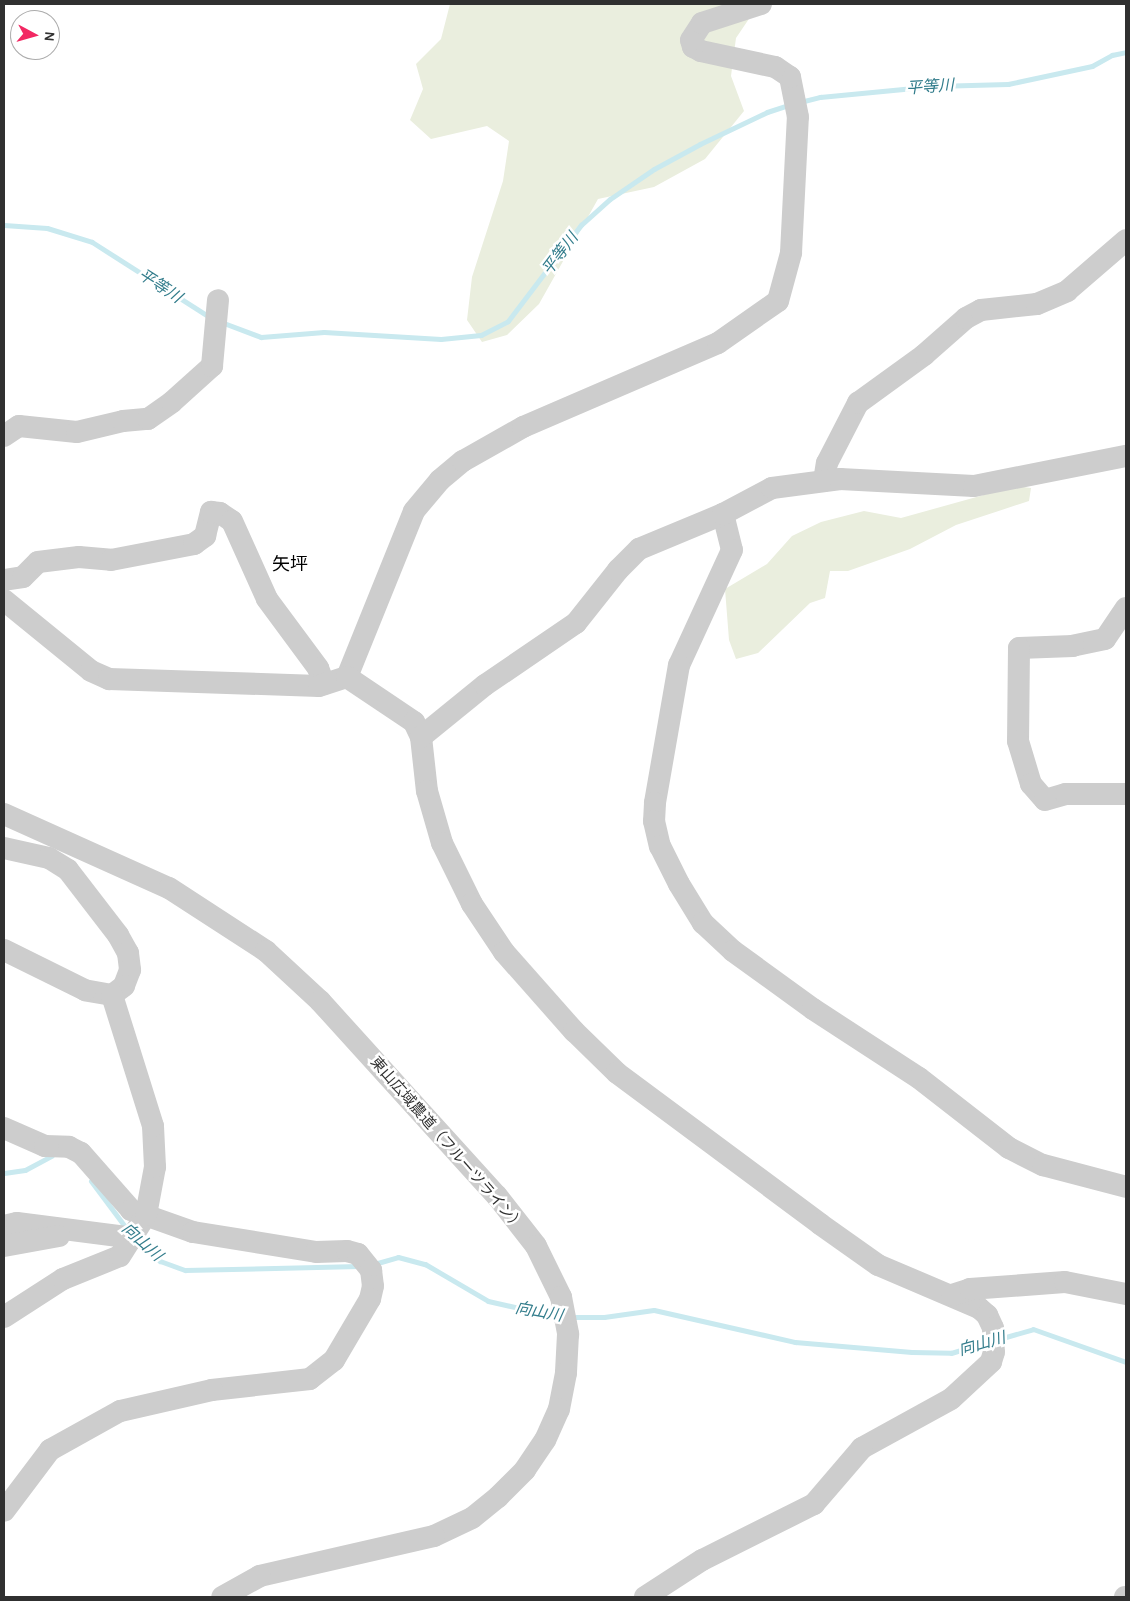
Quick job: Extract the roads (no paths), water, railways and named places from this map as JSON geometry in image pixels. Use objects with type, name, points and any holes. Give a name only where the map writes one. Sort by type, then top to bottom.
[{"type":"street","points":[[347,677],[414,511],[440,480],[463,461],[523,427],[718,343],[756,320],[778,301],[791,253],[795,104],[790,77],[776,67],[693,47],[691,40],[694,32],[702,24],[743,6]]},
{"type":"street","points":[[824,481],[827,463],[858,403],[924,355],[966,318],[981,310],[1037,304],[1067,291],[1126,240]]},
{"type":"street","points":[[4,436],[18,426],[76,432],[123,421],[148,419],[172,402],[212,366],[218,304]]},
{"type":"street","points":[[421,737],[485,686],[576,623],[618,570],[639,550],[723,514],[772,488],[824,481],[974,486],[1126,456]]},
{"type":"street","points":[[4,580],[23,577],[38,562],[79,557],[111,560],[194,544],[205,536],[211,512],[220,513],[232,521],[267,599],[318,668],[324,684]]},
{"type":"street","points":[[723,514],[732,550],[679,665],[655,803],[654,821],[660,846],[679,884],[704,923],[733,951],[813,1009],[919,1078],[1009,1148],[1043,1165],[1126,1187]]},
{"type":"street","points":[[4,600],[91,671],[109,679],[236,684],[324,684],[347,677]]},
{"type":"street","points":[[1126,608],[1105,639],[1073,646],[1019,648],[1018,741],[1032,784],[1045,800],[1066,794],[1126,794]]},
{"type":"street","points":[[347,677],[414,722],[421,737],[427,791],[439,834],[472,904],[504,952],[574,1031],[617,1073],[878,1265],[952,1295],[979,1308],[987,1315],[994,1341],[990,1362],[951,1399],[862,1448],[814,1504],[702,1560],[645,1597]]},
{"type":"street","name":"東山広域農道（フルーツライン）","points":[[4,814],[169,888],[266,951],[320,1001],[497,1196],[536,1246],[561,1297],[568,1334],[566,1373],[559,1409],[546,1440],[525,1470],[472,1518],[434,1536],[260,1576],[222,1597]]},
{"type":"street","points":[[4,848],[49,858],[68,870],[118,934],[128,953],[130,970],[124,986],[112,995],[85,990],[4,950]]},
{"type":"street","points":[[4,1317],[63,1279],[120,1256],[134,1238],[146,1216],[156,1167],[153,1126],[112,995]]},
{"type":"street","points":[[4,1128],[45,1146],[69,1147],[80,1153],[131,1210],[146,1216],[193,1232],[316,1252],[347,1251],[358,1254],[371,1270],[370,1299],[334,1360],[310,1379],[212,1390],[120,1411],[50,1450],[4,1511]]},
{"type":"street","points":[[4,1226],[17,1224],[134,1238]]},
{"type":"street","points":[[4,1246],[85,1231]]},
{"type":"street","points":[[952,1295],[970,1289],[1065,1282],[1126,1294]]},
{"type":"waterway","name":"平等川","points":[[800,102],[820,97],[934,86],[1008,84],[1092,66],[1112,55],[1126,52]]},
{"type":"waterway","name":"平等川","points":[[221,322],[261,337],[324,332],[441,339],[481,335],[508,321],[581,225],[610,199],[654,169],[700,144],[767,112],[789,105]]},
{"type":"waterway","name":"平等川","points":[[4,225],[47,228],[92,242],[211,318]]},
{"type":"waterway","name":"向山川","points":[[4,1173],[25,1170],[51,1156]]},
{"type":"waterway","name":"向山川","points":[[91,1181],[126,1228]]},
{"type":"waterway","name":"向山川","points":[[139,1241],[160,1261],[185,1270],[359,1266]]},
{"type":"waterway","name":"向山川","points":[[374,1264],[398,1257],[425,1264],[488,1301],[559,1317]]},
{"type":"waterway","name":"向山川","points":[[570,1317],[604,1317],[654,1310],[795,1342],[912,1352],[951,1353],[988,1342]]},
{"type":"waterway","name":"向山川","points":[[999,1339],[1033,1329],[1126,1362]]},
{"type":"district","name":"矢坪","points":[[290,564]]}]
